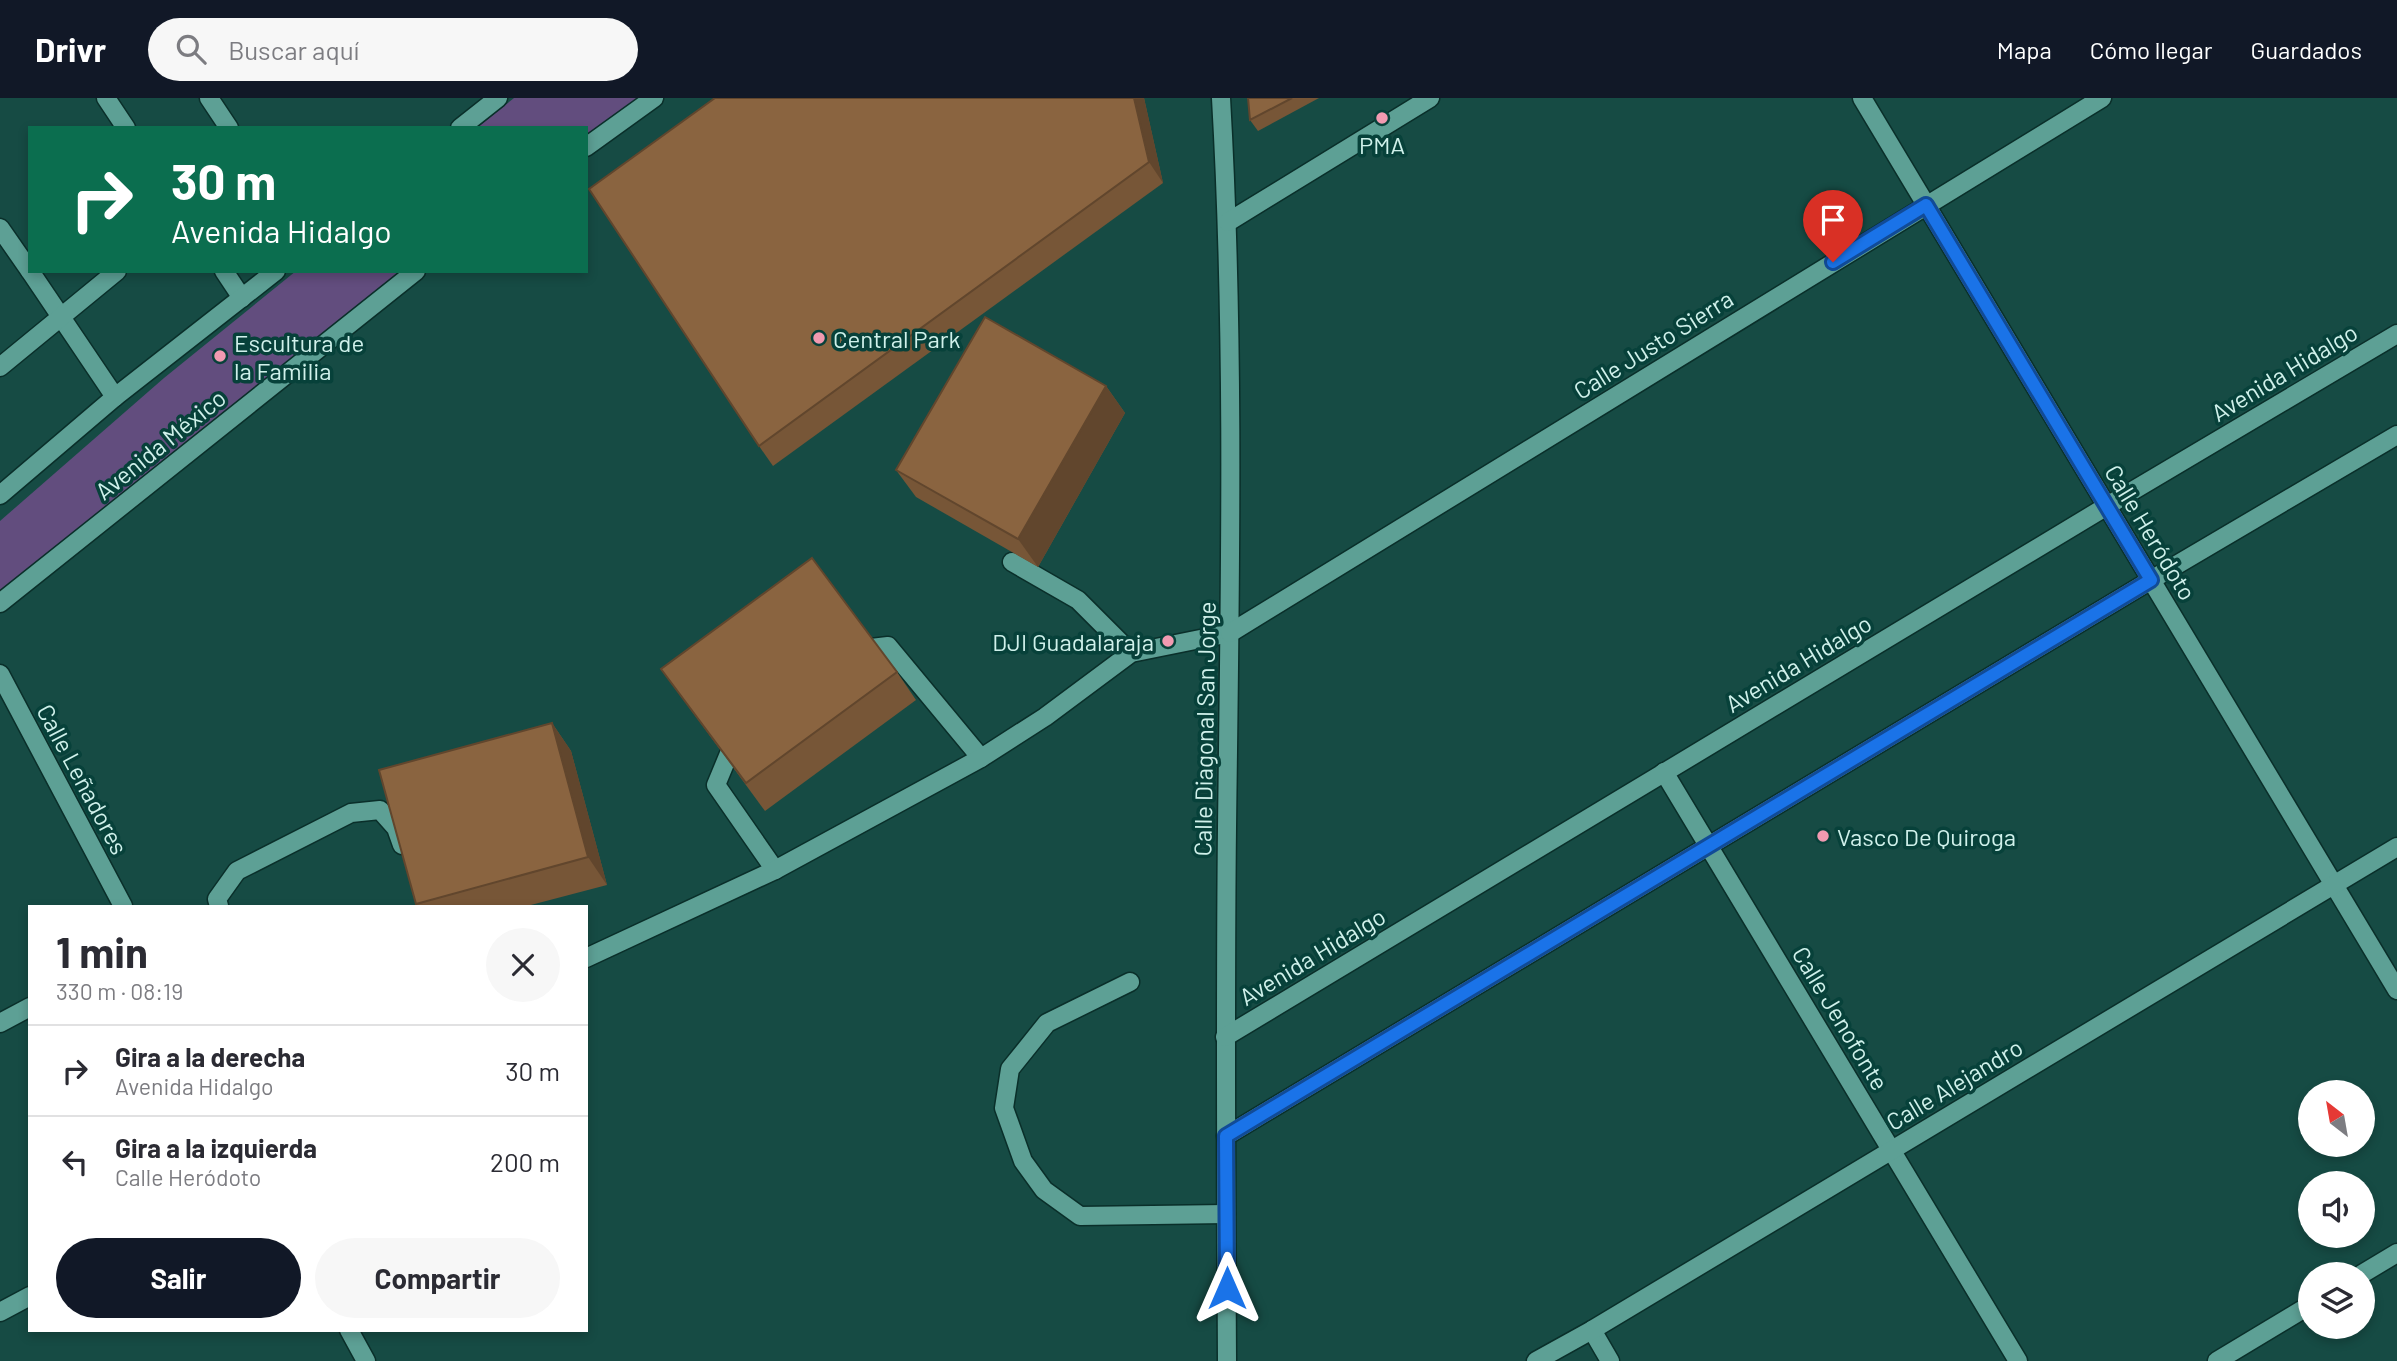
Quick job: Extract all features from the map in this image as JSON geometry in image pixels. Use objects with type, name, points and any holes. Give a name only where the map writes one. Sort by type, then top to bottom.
[{"type":"street","points":[[106,98],[125,126]]},
{"type":"street","points":[[209,98],[228,126]]},
{"type":"street","points":[[463,126],[498,98]]},
{"type":"street","points":[[588,146],[654,98]]},
{"type":"street","name":"Calle Diagonal San Jorge","points":[[1221,98],[1228,222],[1230,633],[1225,1037],[1227,1361]]},
{"type":"street","points":[[1228,222],[1430,98]]},
{"type":"street","name":"Calle Heródoto","points":[[1862,98],[2397,990]]},
{"type":"street","name":"Calle Justo Sierra","points":[[1230,633],[2102,98]]},
{"type":"street","points":[[0,228],[28,268]]},
{"type":"street","points":[[31,273],[115,397]]},
{"type":"street","points":[[0,368],[115,273]]},
{"type":"street","points":[[225,273],[242,298]]},
{"type":"street","points":[[0,495],[115,397],[273,273]]},
{"type":"street","name":"Avenida México","points":[[0,603],[413,273]]},
{"type":"street","name":"Avenida Hidalgo","points":[[1225,1037],[2106,506],[2397,334]]},
{"type":"street","points":[[1226,1136],[2397,435]]},
{"type":"street","points":[[1012,562],[1077,600],[1131,653]]},
{"type":"street","points":[[588,957],[775,870],[981,758],[1045,717],[1131,653],[1230,633]]},
{"type":"street","points":[[842,659],[853,650],[888,646],[981,758]]},
{"type":"street","name":"Calle Leñadores","points":[[0,674],[122,905]]},
{"type":"street","points":[[752,729],[733,744],[716,786],[775,870]]},
{"type":"street","name":"Calle Jenofonte","points":[[1664,772],[2018,1361]]},
{"type":"street","points":[[219,905],[217,899],[237,871],[351,813],[380,810],[397,828],[408,867]]},
{"type":"street","name":"Calle Alejandro","points":[[1536,1361],[2397,847]]},
{"type":"street","points":[[1130,982],[1047,1023],[1010,1069],[1004,1108],[1023,1161],[1044,1190],[1080,1216],[1226,1214]]},
{"type":"street","points":[[0,1023],[28,1008]]},
{"type":"street","points":[[2375,1266],[2397,1253]]},
{"type":"street","points":[[0,1312],[28,1297]]},
{"type":"street","points":[[2217,1361],[2298,1312]]},
{"type":"street","points":[[1592,1330],[1611,1361]]},
{"type":"street","points":[[350,1332],[366,1361]]},
{"type":"shaded area","points":[[514,98],[639,98],[588,136],[588,126],[479,126]]},
{"type":"shaded area","points":[[294,273],[404,273],[0,595],[0,521],[164,378]]},
{"type":"building","name":"Central Park","points":[[715,98],[1134,98],[1149,162],[759,446],[589,189]]},
{"type":"building","points":[[1248,98],[1292,98],[1250,120]]},
{"type":"building","name":"Central Park","points":[[985,317],[1106,386],[1018,539],[896,470]]},
{"type":"building","points":[[812,558],[897,672],[746,783],[661,669]]},
{"type":"building","points":[[552,723],[588,857],[416,904],[379,770]]},
{"type":"place","name":"PMA","points":[[1382,118]]},
{"type":"place","name":"Central Park","points":[[819,338]]},
{"type":"place","name":"Escultura de la Familia","points":[[220,356]]},
{"type":"place","name":"DJI Guadalaraja","points":[[1168,641]]},
{"type":"place","name":"Vasco De Quiroga","points":[[1823,836]]},
{"type":"route","points":[[1227,1288],[1226,1136],[2151,580],[1926,205],[1833,262]]}]
